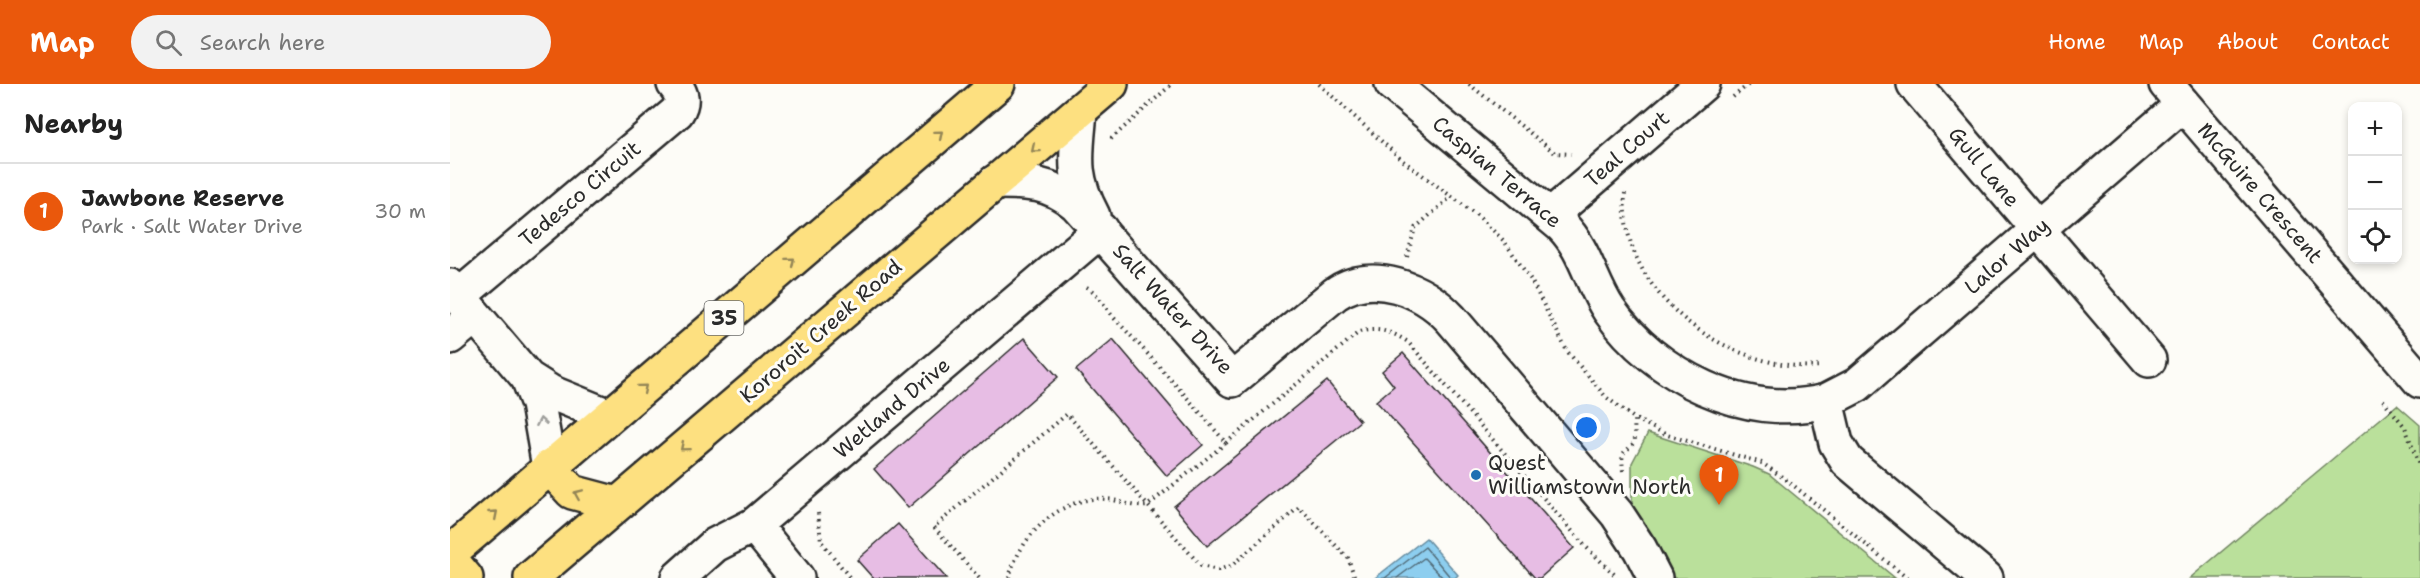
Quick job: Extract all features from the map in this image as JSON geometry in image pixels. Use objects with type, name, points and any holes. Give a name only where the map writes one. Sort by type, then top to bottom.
[{"type":"main road","name":"35","points":[[450,553],[998,84]]},
{"type":"main road","name":"Kororoit Creek Road","points":[[531,578],[1111,84]]},
{"type":"main road","points":[[549,467],[572,492],[617,504]]},
{"type":"main road","points":[[450,560],[466,578]]},
{"type":"street","name":"Tedesco Circuit","points":[[461,299],[677,112],[682,104],[680,91],[674,84]]},
{"type":"street","name":"Caspian Terrace","points":[[1392,84],[1551,215],[1575,241],[1595,285],[1612,314],[1642,347],[1663,364],[1694,383],[1740,399],[1775,405],[1826,401]]},
{"type":"street","name":"Teal Court","points":[[1551,215],[1703,84]]},
{"type":"street","name":"Gull Lane","points":[[1914,84],[2149,360]]},
{"type":"street","name":"Lalor Way","points":[[1826,401],[1857,385],[2037,230],[2174,94]]},
{"type":"street","name":"McGuire Crescent","points":[[2174,94],[2420,381]]},
{"type":"street","name":"Salt Water Drive","points":[[1080,112],[1076,172],[1086,203],[1101,230]]},
{"type":"street","name":"Salt Water Drive","points":[[995,182],[1041,184],[1056,189],[1076,204],[1232,380],[1341,290],[1356,283],[1372,281],[1398,286],[1422,296],[1445,312],[1617,514],[1655,578]]},
{"type":"street","name":"Wetland Drive","points":[[678,578],[715,545],[754,525],[1101,230]]},
{"type":"street","points":[[450,337],[461,299]]},
{"type":"street","points":[[461,299],[528,378],[550,392],[609,416]]},
{"type":"street","points":[[528,378],[538,404],[549,467]]},
{"type":"street","points":[[1826,401],[1836,443],[1846,461],[1986,578]]},
{"type":"street","points":[[754,525],[797,578]]},
{"type":"path","points":[[1111,140],[1172,84]]},
{"type":"path","points":[[1323,88],[1327,84]]},
{"type":"path","points":[[1469,84],[1555,153],[1577,154],[1585,147],[1626,189],[1624,208],[1630,243],[1646,276],[1668,305],[1719,342],[1744,354],[1789,365],[1830,365]]},
{"type":"path","points":[[1398,286],[1415,228],[1451,197]]},
{"type":"path","points":[[1083,285],[1093,290],[1113,316],[1226,443]]},
{"type":"path","points":[[1009,578],[1018,553],[1040,525],[1059,510],[1088,499],[1107,499],[1147,506],[1359,332],[1374,328],[1393,332],[1408,342],[1586,548],[1619,578]]},
{"type":"path","points":[[2383,400],[2405,427],[2420,468]]},
{"type":"path","points":[[979,578],[934,527],[1067,414],[1201,566],[1218,570],[1231,566],[1299,507],[1348,558],[1355,578]]},
{"type":"path","points":[[1617,514],[1624,484],[1620,459],[1635,441],[1634,418]]},
{"type":"path","points":[[818,508],[821,541],[850,578]]},
{"type":"green space","points":[[2397,405],[2420,425],[2420,578],[2190,578]]},
{"type":"green space","points":[[1648,433],[1769,474],[1895,578],[1673,578],[1632,506],[1632,463]]},
{"type":"water","points":[[1426,538],[1458,575],[1455,578],[1375,578]]},
{"type":"building","points":[[1024,338],[1058,377],[908,508],[874,469]]},
{"type":"building","points":[[1113,339],[1203,445],[1167,476],[1076,370]]},
{"type":"building","name":"Quest Williamstown North","points":[[1403,353],[1574,548],[1540,578],[1535,578],[1376,401],[1394,386],[1382,371]]},
{"type":"building","points":[[1327,381],[1360,421],[1207,546],[1174,506]]},
{"type":"building","points":[[898,524],[946,578],[873,578],[857,560]]},
{"type":"place","name":"Quest Williamstown North","points":[[1476,475]]},
{"type":"place","name":"Jawbone Reserve","points":[[1719,505]]}]
